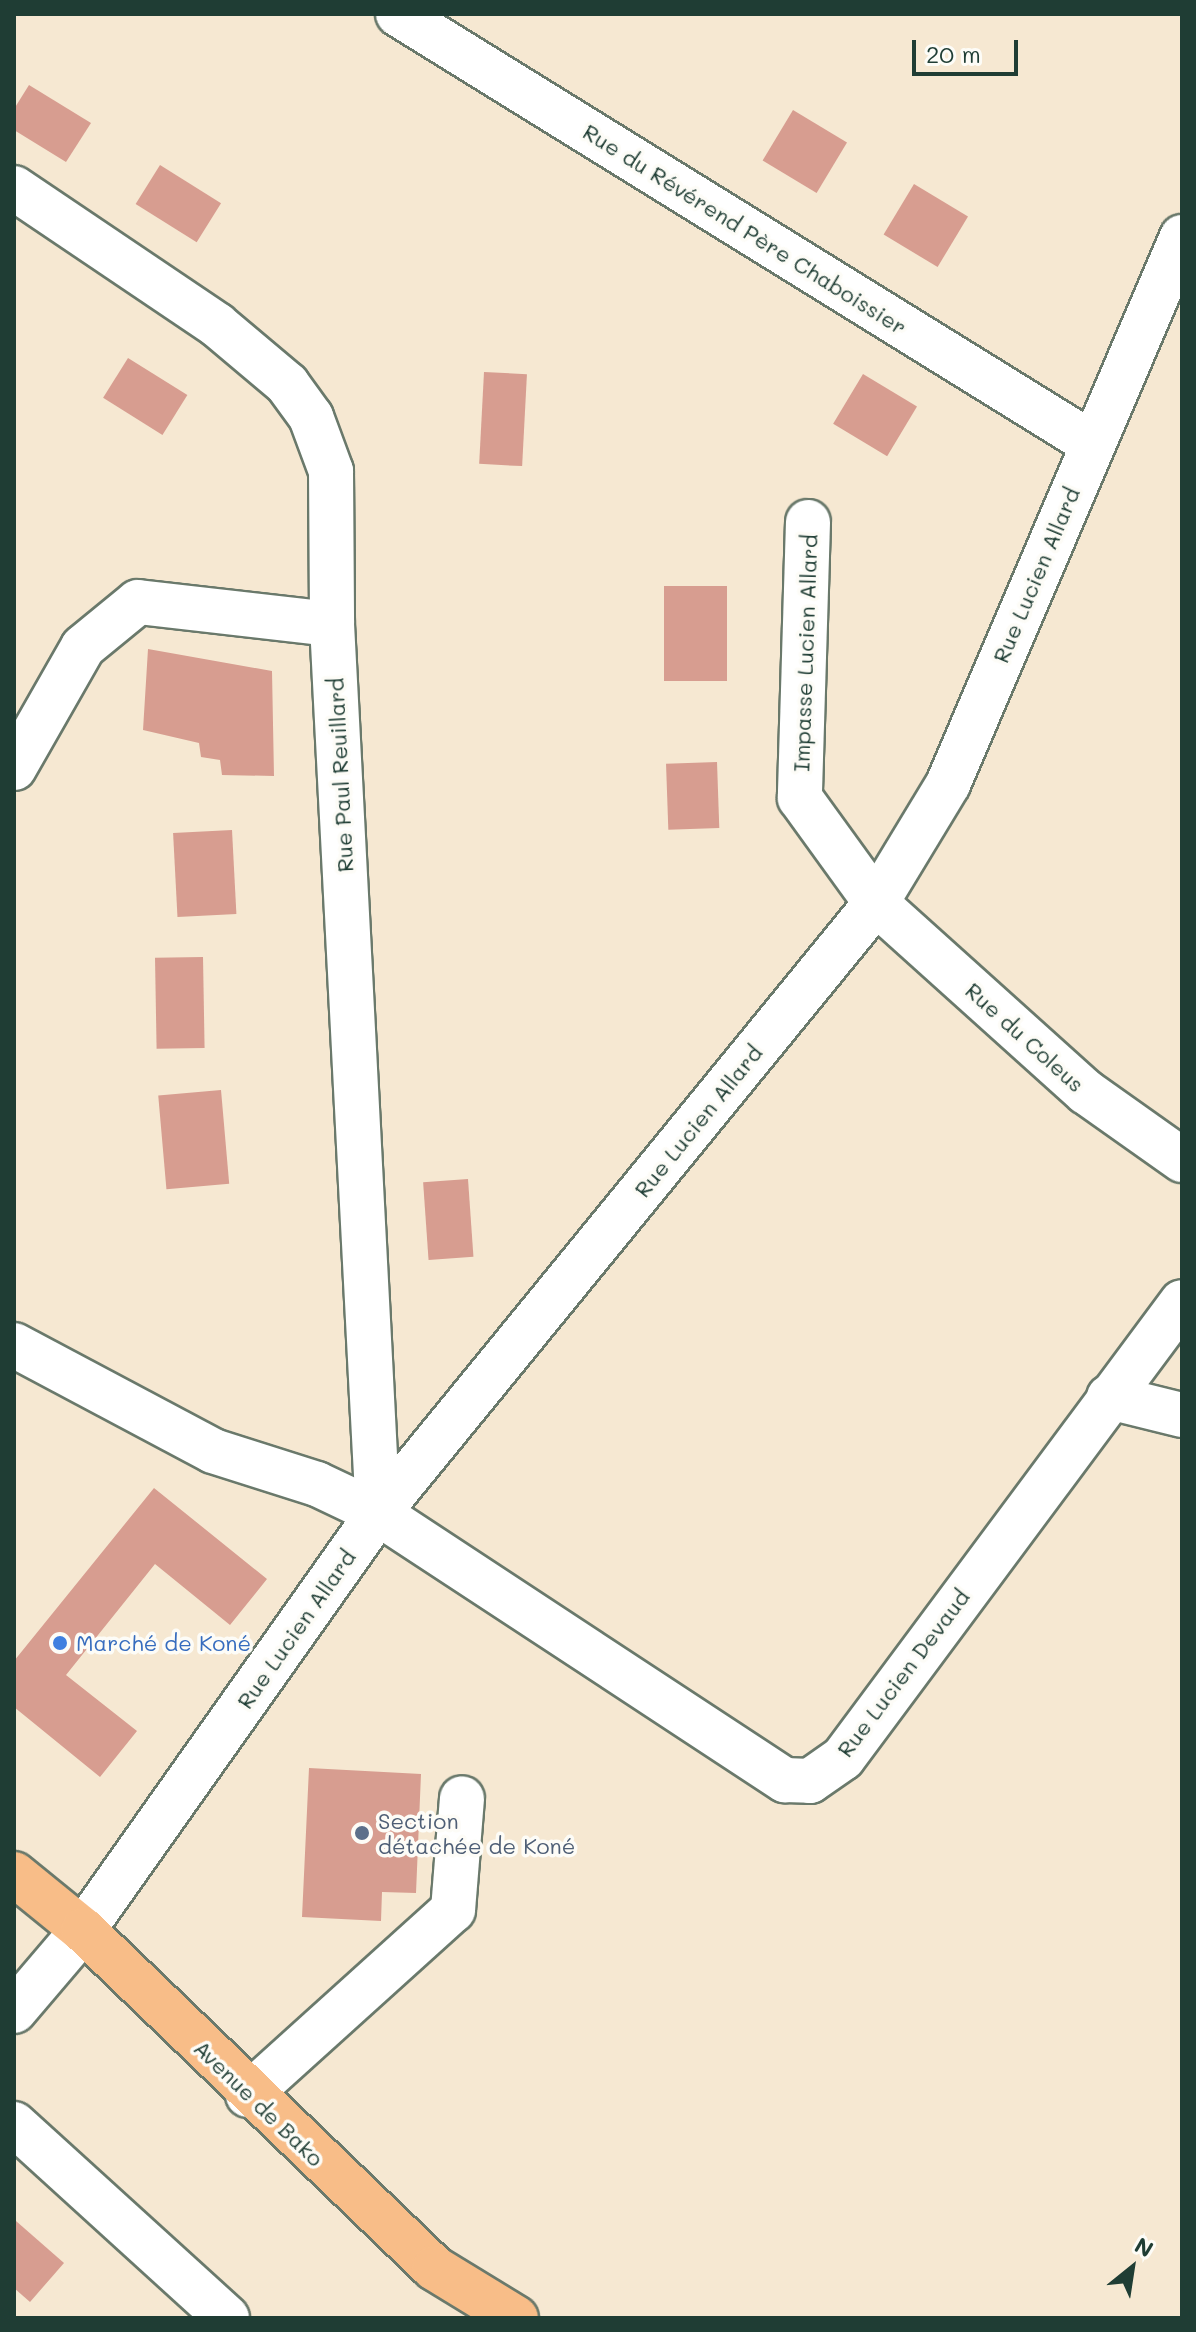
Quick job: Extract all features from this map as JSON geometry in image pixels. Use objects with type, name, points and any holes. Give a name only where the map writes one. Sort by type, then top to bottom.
[{"type":"main road","name":"Avenue de Bako","points":[[14,1874],[83,1930],[248,2095],[434,2268],[516,2318]]},
{"type":"street","name":"Rue du Révérend Père Chaboissier","points":[[398,14],[1091,443]]},
{"type":"street","name":"Rue Paul Reuillard","points":[[14,188],[217,325],[287,384],[311,417],[331,471],[332,624],[378,1513]]},
{"type":"street","name":"Rue Lucien Allard","points":[[14,2011],[83,1930],[378,1513],[876,903],[948,784],[1091,443],[1182,237]]},
{"type":"street","name":"Impasse Lucien Allard","points":[[808,522],[800,798],[876,903]]},
{"type":"street","points":[[14,768],[83,647],[138,602],[332,624]]},
{"type":"street","name":"Rue du Coleus","points":[[876,903],[1086,1092],[1182,1160]]},
{"type":"street","name":"Rue Lucien Devaud","points":[[14,1345],[213,1451],[317,1484],[378,1513],[785,1780],[810,1781],[843,1758],[1182,1302]]},
{"type":"street","points":[[1109,1397],[1182,1415]]},
{"type":"street","points":[[248,2095],[453,1910],[462,1798]]},
{"type":"street","points":[[14,2124],[227,2318]]},
{"type":"building","points":[[29,85],[91,123],[66,162],[14,130],[14,109]]},
{"type":"building","points":[[793,110],[847,142],[817,193],[763,161]]},
{"type":"building","points":[[160,165],[221,203],[197,242],[136,204]]},
{"type":"building","points":[[914,184],[968,216],[938,267],[884,235]]},
{"type":"building","points":[[128,358],[187,395],[162,435],[103,398]]},
{"type":"building","points":[[484,372],[527,374],[522,466],[479,464]]},
{"type":"building","points":[[863,374],[917,406],[887,456],[833,424]]},
{"type":"building","points":[[664,586],[727,586],[727,681],[664,681]]},
{"type":"building","points":[[148,649],[272,671],[274,776],[222,775],[220,760],[201,757],[199,743],[143,730]]},
{"type":"building","points":[[717,762],[719,828],[668,830],[666,764]]},
{"type":"building","points":[[232,830],[236,914],[177,917],[173,833]]},
{"type":"building","points":[[203,957],[205,1048],[157,1049],[155,958]]},
{"type":"building","points":[[221,1090],[229,1184],[166,1189],[158,1095]]},
{"type":"building","points":[[468,1179],[473,1257],[429,1260],[423,1182]]},
{"type":"building","name":"Marché de Koné","points":[[154,1488],[267,1579],[230,1625],[155,1564],[66,1675],[137,1731],[100,1777],[14,1707],[14,1661]]},
{"type":"building","name":"Section détachée de Koné","points":[[309,1768],[421,1774],[416,1893],[382,1892],[381,1921],[302,1917]]},
{"type":"building","points":[[16,2221],[64,2263],[30,2302],[14,2288]]},
{"type":"place","name":"Marché de Koné","points":[[60,1643]]},
{"type":"place","name":"Section détachée de Koné","points":[[362,1833]]}]
